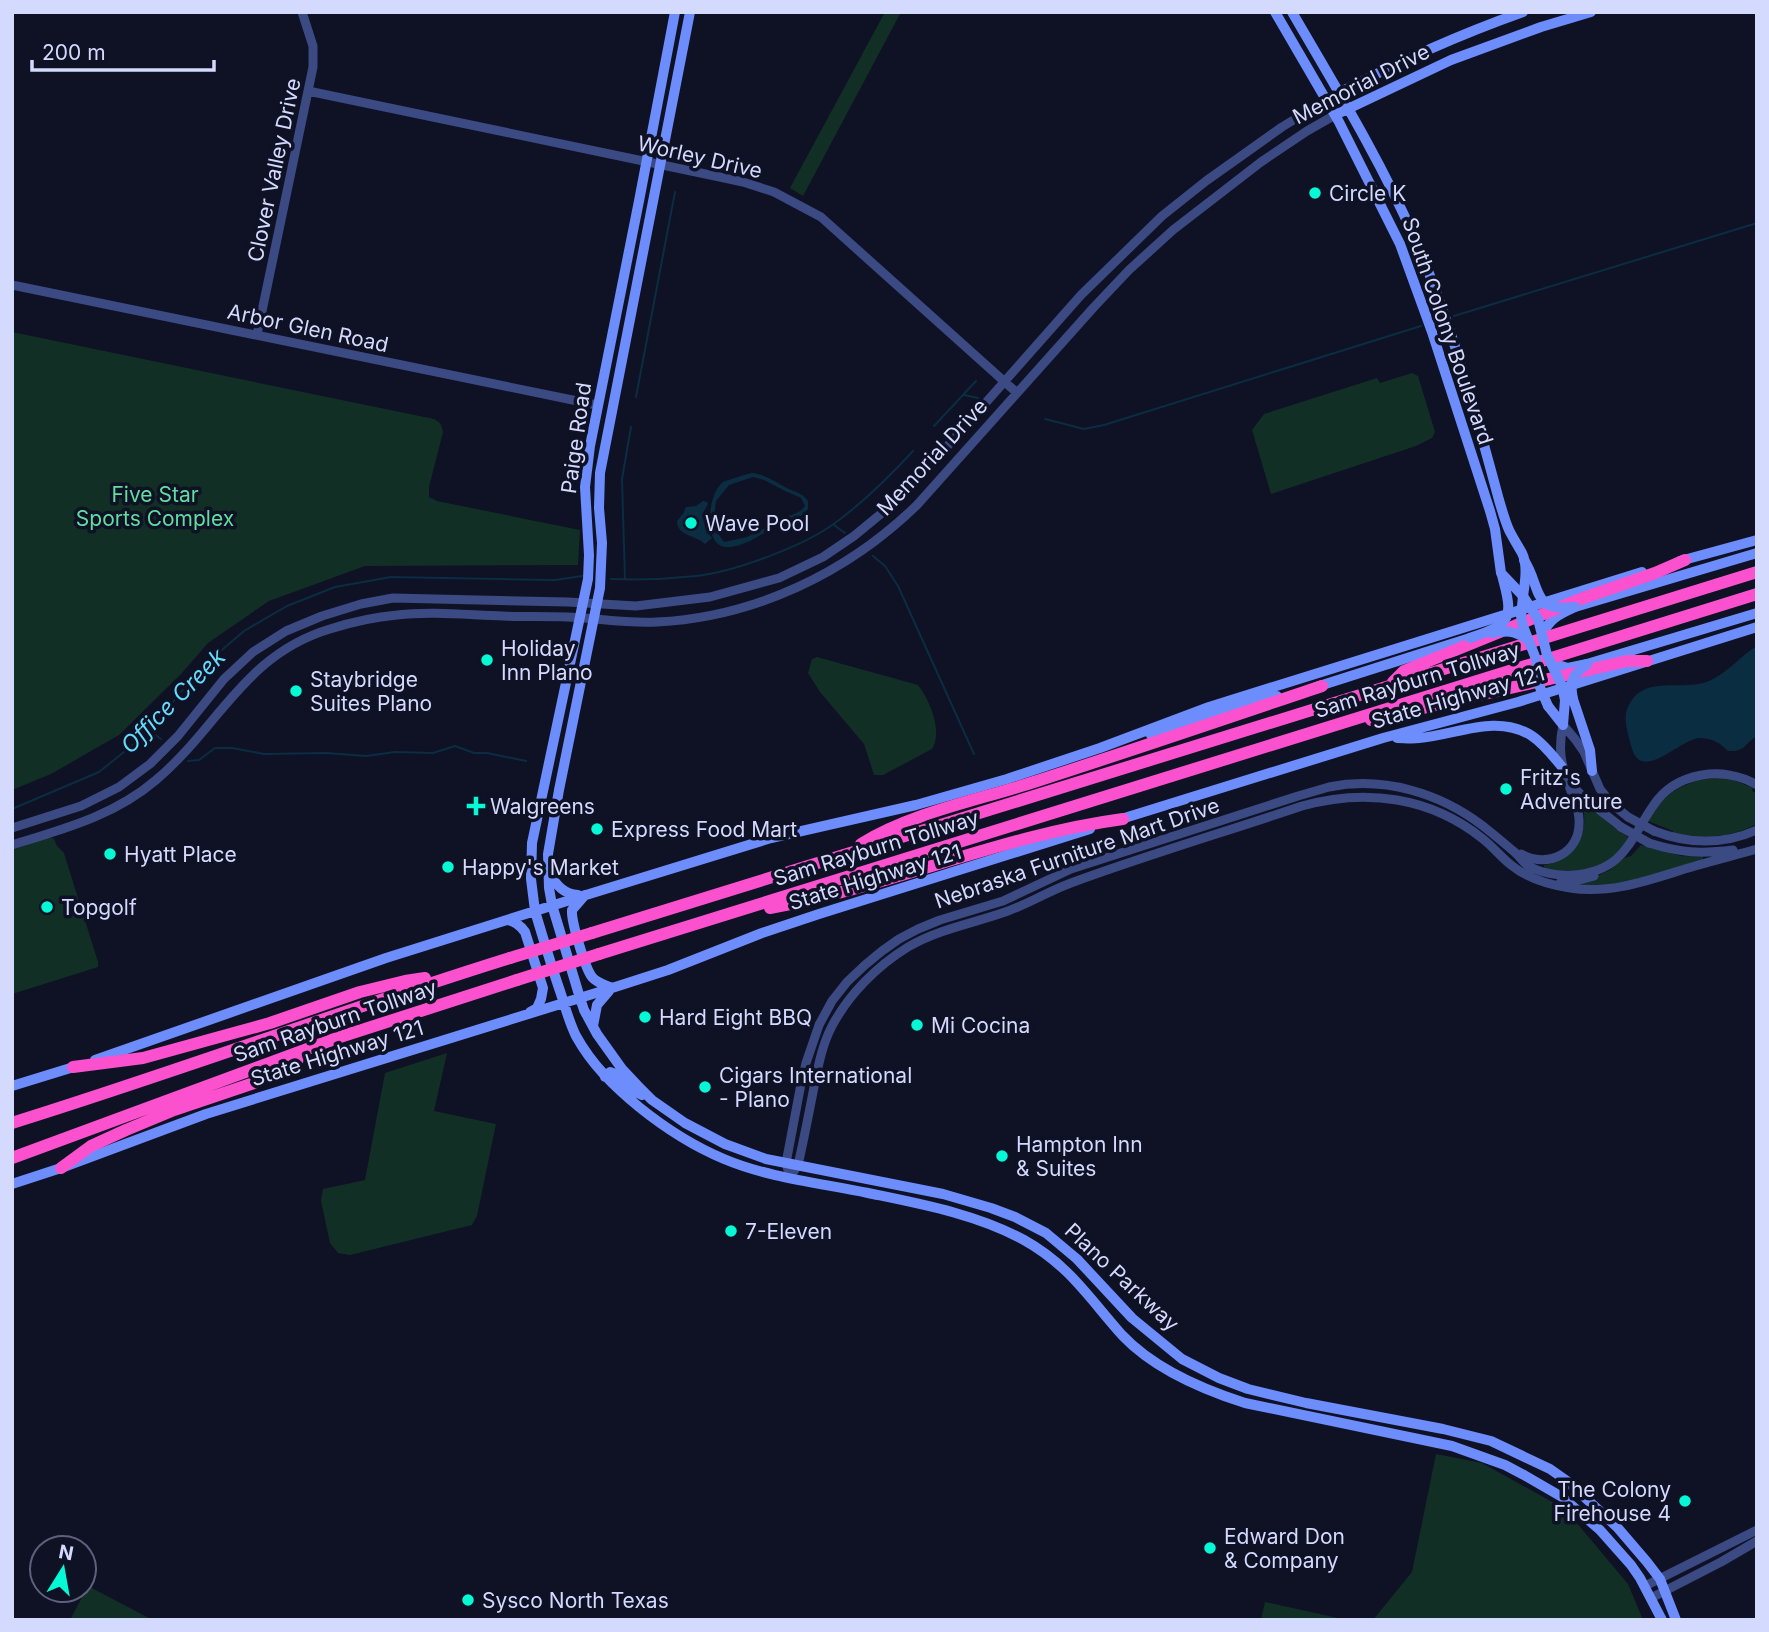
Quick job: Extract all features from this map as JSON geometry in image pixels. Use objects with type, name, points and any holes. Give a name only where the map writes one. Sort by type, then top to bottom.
[{"type":"highway","points":[[1390,685],[1404,671],[1578,600],[1685,560]]},
{"type":"highway","name":"Sam Rayburn Tollway","points":[[12,1124],[453,975],[1757,572]]},
{"type":"highway","name":"Sam Rayburn Tollway","points":[[12,1158],[340,1037],[1757,594]]},
{"type":"highway","points":[[1326,728],[1391,717],[1627,661],[1647,661]]},
{"type":"highway","points":[[846,853],[878,834],[923,817],[1322,686]]},
{"type":"highway","points":[[718,918],[789,905],[990,847],[1091,823],[1123,819]]},
{"type":"highway","points":[[73,1067],[143,1058],[270,1023],[360,992],[405,981],[453,975]]},
{"type":"highway","points":[[61,1168],[91,1146],[114,1135],[174,1110],[254,1083],[340,1037]]},
{"type":"main road","name":"Paige Road","points":[[535,911],[531,879],[532,844],[587,579],[586,471],[674,12]]},
{"type":"main road","name":"Paige Road","points":[[552,905],[548,854],[597,604],[602,543],[600,473],[690,12]]},
{"type":"main road","name":"South Colony Boulevard","points":[[1275,12],[1359,160],[1400,244],[1432,332],[1495,528],[1508,603],[1506,618],[1502,624],[1470,638]]},
{"type":"main road","name":"South Colony Boulevard","points":[[1292,12],[1349,108],[1415,238],[1449,330],[1503,515],[1540,598],[1547,605],[1561,609],[1574,607]]},
{"type":"main road","name":"Memorial Drive","points":[[1326,100],[1396,63],[1523,12]]},
{"type":"main road","name":"Memorial Drive","points":[[1335,116],[1440,65],[1484,47],[1591,12]]},
{"type":"main road","points":[[1479,28],[1484,47]]},
{"type":"main road","points":[[1400,244],[1415,238]]},
{"type":"main road","points":[[1466,438],[1481,434]]},
{"type":"main road","points":[[12,1086],[139,1046],[368,964],[504,920],[771,838],[916,805],[1007,779],[1209,707],[1666,564],[1757,540]]},
{"type":"main road","points":[[1542,635],[1554,617],[1574,607],[1757,554]]},
{"type":"main road","points":[[1523,557],[1525,582],[1521,616],[1536,659],[1539,685],[1548,706],[1563,725]]},
{"type":"main road","points":[[1501,570],[1538,619],[1547,655],[1590,750],[1592,771]]},
{"type":"main road","points":[[1551,663],[1568,668],[1587,664],[1757,613]]},
{"type":"main road","name":"State Highway 121","points":[[12,1184],[205,1114],[668,970],[819,914],[1383,738],[1518,702],[1757,627]]},
{"type":"main road","points":[[1100,748],[1151,736],[1257,701],[1322,686],[1470,638],[1503,631],[1528,639]]},
{"type":"main road","points":[[1563,725],[1572,681],[1576,673],[1587,664]]},
{"type":"main road","points":[[1383,738],[1420,738],[1490,725],[1503,726],[1529,734],[1539,741],[1562,768]]},
{"type":"main road","points":[[554,745],[568,748]]},
{"type":"main road","points":[[548,873],[564,891],[574,895],[586,895]]},
{"type":"main road","points":[[586,895],[572,910],[573,924],[589,973],[599,983],[612,988],[597,1005],[593,1027]]},
{"type":"main road","name":"Plano Parkway","points":[[552,905],[580,998],[593,1027],[622,1069],[652,1100],[685,1123],[725,1144],[766,1159],[943,1194],[995,1209],[1038,1228],[1077,1259],[1132,1318],[1182,1359],[1219,1378],[1248,1389],[1443,1429],[1491,1441],[1519,1453],[1550,1469],[1574,1487],[1617,1527],[1660,1579],[1676,1620]]},
{"type":"main road","name":"Plano Parkway","points":[[535,911],[570,1021],[582,1044],[605,1077],[649,1115],[690,1142],[747,1167],[929,1206],[983,1221],[1005,1231],[1027,1242],[1068,1271],[1124,1336],[1154,1362],[1177,1376],[1225,1397],[1255,1406],[1452,1446],[1505,1465],[1544,1485],[1587,1517],[1631,1565],[1662,1620]]},
{"type":"main road","points":[[504,920],[512,920],[525,932],[543,988],[537,1008],[523,1016]]},
{"type":"main road","points":[[523,1016],[554,1013],[570,1021]]},
{"type":"main road","points":[[605,1077],[610,1072],[613,1073],[632,1090],[652,1100]]},
{"type":"street","name":"Clover Valley Drive","points":[[257,335],[313,67],[314,52],[302,12]]},
{"type":"street","name":"Worley Drive","points":[[308,91],[743,182],[774,192],[821,216],[1017,393]]},
{"type":"street","name":"Memorial Drive","points":[[12,828],[81,806],[119,787],[150,764],[178,736],[224,678],[253,652],[286,631],[322,616],[393,598],[636,606],[710,597],[765,583],[823,557],[854,536],[905,494],[1081,295],[1162,216],[1282,127],[1326,100]]},
{"type":"street","name":"Memorial Drive","points":[[12,845],[93,819],[128,800],[155,781],[191,746],[241,686],[265,663],[294,644],[326,630],[395,615],[451,614],[656,622],[714,615],[770,598],[827,573],[857,556],[894,528],[1102,298],[1174,230],[1261,162],[1335,116]]},
{"type":"street","name":"Arbor Glen Road","points":[[12,285],[597,405]]},
{"type":"street","points":[[940,454],[952,465]]},
{"type":"street","points":[[765,583],[770,598]]},
{"type":"street","points":[[393,598],[395,615]]},
{"type":"street","points":[[1515,851],[1529,859],[1550,859],[1561,856],[1570,849],[1576,839],[1580,817],[1562,768],[1560,742],[1563,725]]},
{"type":"street","points":[[1563,725],[1580,744],[1600,789],[1612,804],[1628,817],[1654,831],[1680,839],[1724,840],[1757,830]]},
{"type":"street","points":[[178,736],[191,746]]},
{"type":"street","points":[[1547,882],[1576,881],[1601,872],[1630,844],[1653,806],[1672,786],[1689,778],[1707,774],[1727,775],[1757,785]]},
{"type":"street","points":[[1568,782],[1621,827],[1649,843],[1681,852],[1705,853],[1757,847]]},
{"type":"street","name":"Nebraska Furniture Mart Drive","points":[[790,1177],[786,1163],[806,1063],[826,1011],[847,982],[899,939],[918,929],[1003,901],[1071,869],[1298,796],[1330,787],[1373,784],[1404,788],[1444,801],[1463,812],[1537,870],[1574,875],[1610,865]]},
{"type":"street","name":"Nebraska Furniture Mart Drive","points":[[790,1177],[798,1165],[824,1045],[839,1014],[866,981],[891,958],[924,939],[1007,912],[1067,884],[1324,800],[1346,797],[1375,796],[1422,806],[1444,815],[1483,839],[1525,875],[1569,888],[1618,887],[1757,847]]},
{"type":"street","points":[[51,816],[56,832]]},
{"type":"street","points":[[1645,1586],[1757,1530]]},
{"type":"street","points":[[1651,1598],[1757,1541]]},
{"type":"green space","points":[[885,12],[901,12],[803,196],[790,188]]},
{"type":"green space","name":"Five Star Sports Complex","points":[[12,332],[434,419],[443,432],[429,487],[429,497],[437,501],[580,530],[578,565],[365,566],[269,601],[208,643],[181,674],[119,735],[51,774],[12,790]]},
{"type":"green space","points":[[1412,373],[1418,376],[1435,432],[1432,438],[1416,446],[1271,494],[1252,430],[1264,414],[1377,378],[1380,383]]},
{"type":"green space","points":[[817,657],[918,685],[927,699],[936,725],[932,749],[883,775],[874,775],[864,744],[820,692],[808,673],[812,659]]},
{"type":"green space","points":[[1731,779],[1753,788],[1752,791],[1757,793],[1755,825],[1735,833],[1705,837],[1673,833],[1648,821],[1661,802],[1678,789],[1697,781]]},
{"type":"green space","points":[[1586,803],[1629,838],[1615,856],[1599,866],[1581,870],[1544,869],[1544,865],[1563,858],[1577,844],[1584,827],[1582,806]]},
{"type":"green space","name":"Topgolf","points":[[50,837],[64,853],[98,967],[12,994],[12,848]]},
{"type":"green space","points":[[1641,845],[1681,856],[1703,857],[1703,862],[1622,884],[1590,887],[1577,884],[1610,870],[1624,858],[1631,856]]},
{"type":"green space","points":[[447,1053],[434,1111],[496,1124],[477,1216],[472,1225],[350,1255],[338,1253],[330,1243],[321,1201],[323,1189],[365,1180],[385,1073]]},
{"type":"green space","points":[[1436,1454],[1482,1463],[1565,1509],[1628,1584],[1643,1620],[1373,1620],[1412,1572]]},
{"type":"green space","points":[[98,1591],[153,1620],[70,1620],[78,1604],[98,1604]]},
{"type":"green space","points":[[1265,1602],[1347,1620],[1261,1620]]},
{"type":"water","points":[[753,473],[800,494],[808,501],[808,509],[796,519],[782,523],[741,545],[726,547],[714,538],[711,529],[713,497],[723,482]],"holes":[[[753,477],[801,498],[805,506],[795,514],[775,520],[773,524],[747,537],[724,542],[716,531],[716,501],[729,485]]]},
{"type":"water","name":"Wave Pool","points":[[703,501],[708,504],[702,515],[707,520],[707,532],[712,538],[705,544],[680,530],[677,521],[686,507],[696,506]]},
{"type":"water","points":[[1757,646],[1757,736],[1742,749],[1734,751],[1728,751],[1712,740],[1700,738],[1647,762],[1634,754],[1626,718],[1628,707],[1637,694],[1656,686],[1689,685],[1709,681]]},
{"type":"waterway","points":[[636,397],[675,192]]},
{"type":"waterway","points":[[1454,316],[1757,223]]},
{"type":"waterway","points":[[1045,419],[1084,429],[1104,425],[1421,326]]},
{"type":"waterway","points":[[934,426],[976,381]]},
{"type":"waterway","points":[[964,395],[978,398]]},
{"type":"waterway","points":[[625,579],[622,479],[631,427]]},
{"type":"waterway","points":[[611,579],[664,579],[712,574],[749,564],[787,549],[822,532],[846,515],[913,451]]},
{"type":"waterway","points":[[834,525],[845,533]]},
{"type":"waterway","points":[[873,556],[885,566],[898,586],[974,754]]},
{"type":"waterway","name":"Office Creek","points":[[12,809],[99,772],[150,731],[189,682],[216,655],[244,631],[287,606],[335,587],[391,577],[555,580],[582,576]]},
{"type":"waterway","points":[[150,731],[161,739]]},
{"type":"waterway","points":[[188,761],[199,760],[215,748],[264,754],[326,753],[366,756],[395,752],[433,753],[455,746],[474,753],[526,761]]},
{"type":"place","name":"Circle K","points":[[1315,193]]},
{"type":"place","name":"Wave Pool","points":[[691,523]]},
{"type":"place","name":"Holiday Inn Plano","points":[[487,660]]},
{"type":"place","name":"Staybridge Suites Plano","points":[[296,691]]},
{"type":"place","name":"Fritz's Adventure","points":[[1506,789]]},
{"type":"place","name":"Walgreens","points":[[476,806]]},
{"type":"place","name":"Express Food Mart","points":[[597,829]]},
{"type":"place","name":"Hyatt Place","points":[[110,854]]},
{"type":"place","name":"Happy's Market","points":[[448,867]]},
{"type":"place","name":"Topgolf","points":[[47,907]]},
{"type":"place","name":"Hard Eight BBQ","points":[[645,1017]]},
{"type":"place","name":"Mi Cocina","points":[[917,1025]]},
{"type":"place","name":"Cigars International - Plano","points":[[705,1087]]},
{"type":"place","name":"Hampton Inn & Suites","points":[[1002,1156]]},
{"type":"place","name":"7-Eleven","points":[[731,1231]]},
{"type":"place","name":"The Colony Firehouse 4","points":[[1685,1501]]},
{"type":"place","name":"Edward Don & Company","points":[[1210,1548]]},
{"type":"place","name":"Sysco North Texas","points":[[468,1600]]}]
